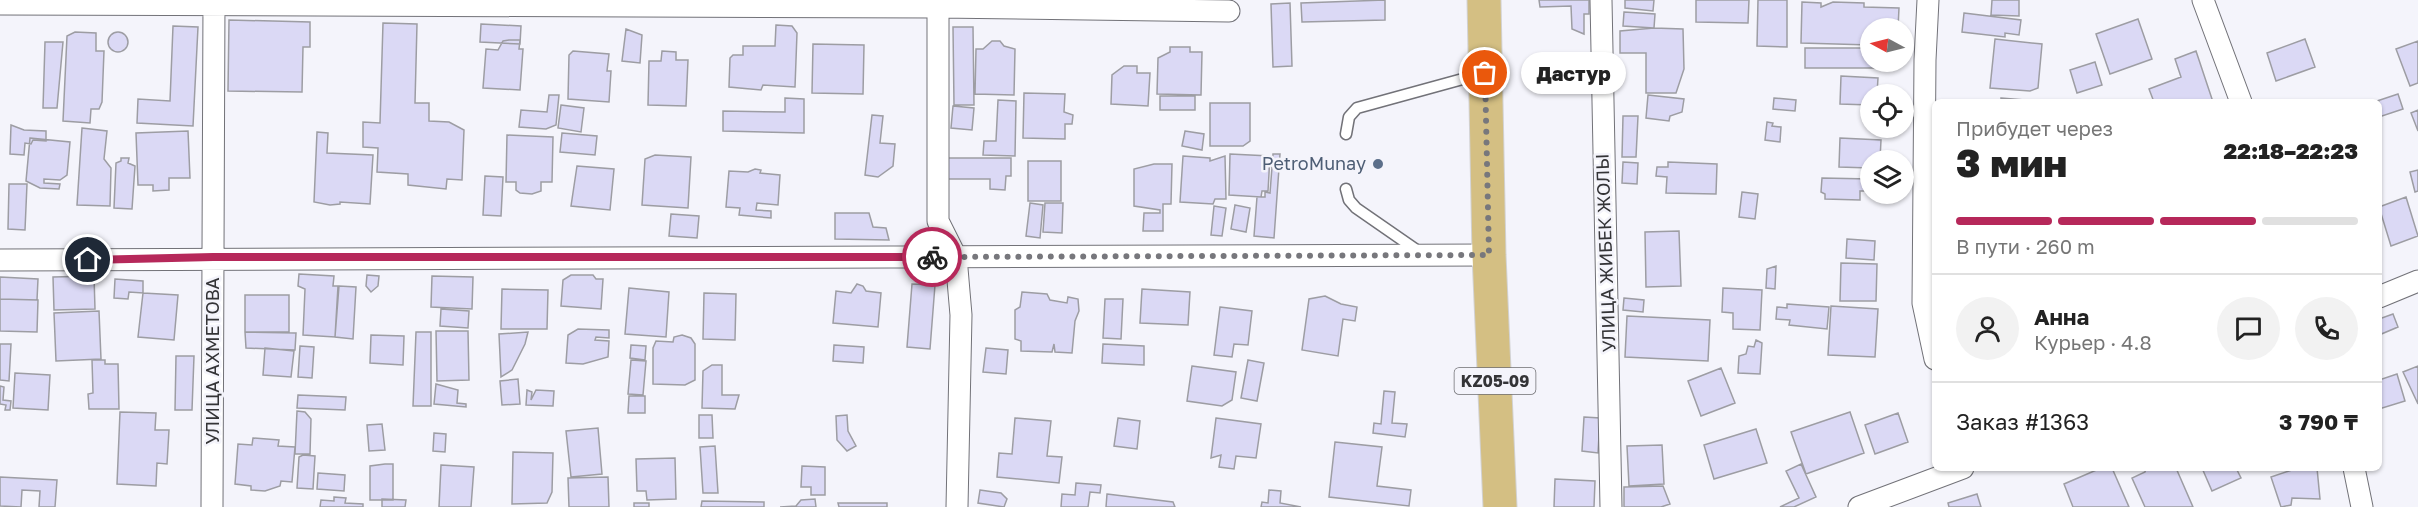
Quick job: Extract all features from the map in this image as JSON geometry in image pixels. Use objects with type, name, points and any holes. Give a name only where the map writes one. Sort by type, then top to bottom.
[{"type":"main road","name":"KZ05-09","points":[[1484,0],[1489,255],[1500,507]]},
{"type":"street","name":"УЛИЦА ЖИБЕК ЖОЛЫ","points":[[1601,0],[1611,507]]},
{"type":"street","points":[[1928,0],[1924,60],[1923,303],[1932,345]]},
{"type":"street","points":[[2203,0],[2240,99]]},
{"type":"street","name":"УЛИЦА АХМЕТОВА","points":[[212,507],[214,2]]},
{"type":"street","points":[[938,3],[938,220],[956,257],[961,315],[957,507]]},
{"type":"street","points":[[0,4],[938,3],[1229,10]]},
{"type":"street","points":[[0,260],[110,261],[213,257],[1489,255]]},
{"type":"street","points":[[2382,296],[2418,281]]},
{"type":"street","points":[[1859,507],[1955,471]]},
{"type":"street","points":[[2355,471],[2362,507]]},
{"type":"lane","points":[[1346,134],[1349,117],[1358,108],[1485,73]]},
{"type":"lane","points":[[1346,189],[1349,200],[1356,208],[1423,254]]},
{"type":"building","points":[[1385,0],[1385,20],[1302,22],[1301,3]]},
{"type":"building","points":[[1539,0],[1589,0],[1589,14],[1584,14],[1584,34],[1572,29],[1571,6],[1540,7]]},
{"type":"building","points":[[1625,0],[1654,0],[1653,11],[1625,8]]},
{"type":"building","points":[[1696,0],[1749,0],[1748,23],[1696,22]]},
{"type":"building","points":[[1758,0],[1787,0],[1787,47],[1757,46]]},
{"type":"building","points":[[1992,0],[2019,0],[2019,16],[1991,15]]},
{"type":"building","points":[[1802,2],[1821,3],[1821,7],[1833,2],[1864,3],[1864,7],[1899,8],[1898,18],[1860,18],[1860,45],[1801,43]]},
{"type":"building","points":[[1290,3],[1292,66],[1273,67],[1271,4]]},
{"type":"building","points":[[1624,12],[1655,14],[1654,28],[1623,26]]},
{"type":"building","points":[[1964,13],[2021,20],[2019,35],[2005,33],[2005,37],[1962,32]]},
{"type":"building","points":[[2138,19],[2152,59],[2110,74],[2096,34]]},
{"type":"building","points":[[229,20],[310,22],[310,47],[303,47],[302,92],[228,91]]},
{"type":"building","points":[[383,23],[417,24],[415,103],[429,103],[429,121],[449,122],[464,130],[462,180],[447,179],[446,189],[408,185],[408,174],[377,172],[378,148],[363,147],[363,122],[380,123]]},
{"type":"building","points":[[481,24],[521,26],[520,44],[480,42]]},
{"type":"building","points":[[776,25],[792,26],[797,33],[795,87],[763,85],[761,90],[729,87],[730,58],[733,55],[743,55],[743,46],[775,46]]},
{"type":"building","points":[[173,26],[198,27],[193,126],[137,123],[138,99],[170,101]]},
{"type":"building","points":[[953,27],[973,27],[974,105],[954,105]]},
{"type":"building","points":[[1654,28],[1683,29],[1684,69],[1676,93],[1646,93],[1646,53],[1620,53],[1620,31]]},
{"type":"building","points":[[626,29],[642,35],[640,63],[622,61]]},
{"type":"building","points":[[75,32],[96,33],[96,51],[104,51],[102,102],[99,109],[91,109],[90,123],[63,121],[67,36]]},
{"type":"building","points":[[114,32],[122,32],[128,38],[128,46],[122,52],[114,52],[108,46],[108,38]]},
{"type":"building","points":[[1995,39],[2042,44],[2038,88],[2030,91],[1990,88]]},
{"type":"building","points":[[2305,39],[2315,67],[2276,81],[2267,53]]},
{"type":"building","points":[[520,40],[519,49],[523,49],[520,90],[483,88],[486,49],[498,50],[503,41]]},
{"type":"building","points":[[992,41],[1000,41],[1004,46],[1015,49],[1014,95],[975,94],[976,49],[983,49]]},
{"type":"building","points":[[2418,41],[2418,83],[2410,86],[2396,49]]},
{"type":"building","points":[[45,42],[63,42],[57,108],[43,108]]},
{"type":"building","points":[[813,44],[864,45],[863,94],[812,93]]},
{"type":"building","points":[[1170,47],[1190,47],[1190,52],[1202,52],[1201,95],[1157,94],[1158,58],[1170,52]]},
{"type":"building","points":[[1805,48],[1860,48],[1860,68],[1805,68]]},
{"type":"building","points":[[573,51],[609,54],[607,71],[611,71],[609,102],[568,99],[569,55]]},
{"type":"building","points":[[662,51],[676,52],[676,60],[688,60],[686,106],[648,105],[649,61],[661,61]]},
{"type":"building","points":[[2196,51],[2212,99],[2153,99],[2149,89],[2181,77],[2175,59]]},
{"type":"building","points":[[2095,62],[2102,85],[2077,93],[2070,70]]},
{"type":"building","points":[[1124,66],[1137,66],[1137,73],[1150,73],[1148,106],[1111,104],[1112,75]]},
{"type":"building","points":[[1841,76],[1878,78],[1878,84],[1860,84],[1860,105],[1840,104]]},
{"type":"building","points":[[1024,93],[1065,94],[1064,112],[1073,115],[1072,124],[1065,124],[1065,139],[1023,138]]},
{"type":"building","points":[[2398,94],[2403,109],[2382,116],[2382,99]]},
{"type":"building","points":[[549,95],[559,95],[556,125],[546,129],[519,127],[521,110],[547,112]]},
{"type":"building","points":[[1648,95],[1684,99],[1682,112],[1670,116],[1669,121],[1646,118]]},
{"type":"building","points":[[1160,96],[1195,96],[1195,110],[1160,110]]},
{"type":"building","points":[[785,98],[804,99],[804,133],[723,131],[723,111],[785,112]]},
{"type":"building","points":[[1774,98],[1796,100],[1795,111],[1773,109]]},
{"type":"building","points":[[998,100],[1016,101],[1015,156],[983,155],[984,141],[996,141]]},
{"type":"building","points":[[1210,103],[1250,103],[1250,141],[1243,146],[1210,146]]},
{"type":"building","points":[[561,105],[584,108],[581,132],[558,128]]},
{"type":"building","points":[[953,106],[974,108],[972,130],[951,128]]},
{"type":"building","points":[[2418,110],[2418,131],[2411,113]]},
{"type":"building","points":[[872,115],[883,116],[880,143],[895,144],[893,166],[878,177],[865,175]]},
{"type":"building","points":[[1623,116],[1638,116],[1636,157],[1622,157]]},
{"type":"building","points":[[1767,122],[1773,123],[1772,126],[1781,127],[1780,142],[1765,140]]},
{"type":"building","points":[[11,125],[24,130],[46,131],[46,141],[33,140],[31,144],[25,143],[24,155],[10,154]]},
{"type":"building","points":[[82,128],[107,131],[104,159],[111,168],[110,206],[77,205]]},
{"type":"building","points":[[188,131],[190,178],[169,178],[169,190],[153,191],[153,185],[138,185],[136,133]]},
{"type":"building","points":[[1185,131],[1204,134],[1202,150],[1182,146]]},
{"type":"building","points":[[317,132],[328,133],[327,153],[373,155],[370,204],[340,202],[340,204],[330,205],[314,202]]},
{"type":"building","points":[[562,133],[597,136],[595,155],[560,152]]},
{"type":"building","points":[[507,135],[553,137],[552,182],[541,182],[541,191],[532,194],[520,193],[516,190],[516,182],[506,182]]},
{"type":"building","points":[[30,138],[70,142],[67,175],[60,180],[44,179],[44,183],[60,184],[59,189],[40,188],[26,181]]},
{"type":"building","points":[[1840,138],[1881,140],[1880,150],[1860,150],[1860,168],[1839,167]]},
{"type":"building","points":[[1230,154],[1270,156],[1268,191],[1262,191],[1261,197],[1229,195]]},
{"type":"building","points":[[1273,154],[1280,154],[1274,238],[1254,236],[1257,197],[1265,197],[1265,192],[1270,193]]},
{"type":"building","points":[[655,155],[691,157],[688,208],[642,205],[645,159]]},
{"type":"building","points":[[1183,156],[1210,158],[1210,161],[1225,156],[1226,199],[1215,199],[1213,204],[1180,202]]},
{"type":"building","points":[[121,158],[129,158],[128,163],[135,166],[132,209],[114,208],[116,163],[121,161]]},
{"type":"building","points":[[948,158],[1011,158],[1011,176],[1006,176],[1005,190],[990,189],[990,179],[948,179]]},
{"type":"building","points":[[1028,161],[1061,161],[1061,201],[1028,201]]},
{"type":"building","points":[[1623,162],[1638,163],[1637,184],[1622,183]]},
{"type":"building","points":[[1668,162],[1717,164],[1716,194],[1666,193],[1667,177],[1656,176],[1657,167],[1668,167]]},
{"type":"building","points":[[1154,164],[1172,164],[1171,204],[1163,204],[1163,231],[1143,231],[1144,213],[1160,213],[1160,210],[1134,206],[1134,169]]},
{"type":"building","points":[[577,166],[614,169],[610,210],[571,206]]},
{"type":"building","points":[[755,169],[761,170],[760,173],[780,175],[778,205],[757,203],[756,210],[771,211],[771,218],[739,215],[740,208],[726,207],[729,171],[748,172]]},
{"type":"building","points":[[2418,170],[2418,191],[2415,192],[2410,172]]},
{"type":"building","points":[[485,176],[503,177],[501,216],[483,215]]},
{"type":"building","points":[[1822,178],[1860,179],[1860,200],[1825,199],[1825,194],[1821,192]]},
{"type":"building","points":[[9,184],[27,184],[25,230],[8,229]]},
{"type":"building","points":[[1742,192],[1758,194],[1755,219],[1739,217]]},
{"type":"building","points":[[2406,197],[2418,236],[2391,246],[2382,217],[2382,206]]},
{"type":"building","points":[[1030,203],[1043,205],[1040,238],[1026,236]]},
{"type":"building","points":[[1045,203],[1063,203],[1062,233],[1043,232]]},
{"type":"building","points":[[1235,205],[1250,208],[1246,232],[1231,229]]},
{"type":"building","points":[[1214,206],[1226,208],[1222,236],[1211,235]]},
{"type":"building","points":[[835,213],[869,213],[873,227],[886,228],[889,240],[835,239]]},
{"type":"building","points":[[671,214],[699,216],[697,238],[669,236]]},
{"type":"building","points":[[1679,231],[1681,286],[1646,287],[1645,232]]},
{"type":"building","points":[[1847,239],[1875,241],[1874,260],[1846,258]]},
{"type":"building","points":[[1841,263],[1877,264],[1876,301],[1840,301]]},
{"type":"building","points":[[1776,266],[1775,289],[1766,288],[1767,269]]},
{"type":"building","points":[[299,274],[334,276],[333,286],[338,286],[335,337],[303,335],[305,289],[298,286]]},
{"type":"building","points":[[367,275],[379,276],[378,286],[371,292],[366,286]]},
{"type":"building","points":[[571,275],[593,275],[596,279],[603,279],[601,309],[561,306],[563,280]]},
{"type":"building","points":[[94,276],[95,309],[54,310],[53,277]]},
{"type":"building","points":[[432,276],[473,277],[472,309],[431,307]]},
{"type":"building","points":[[0,277],[38,279],[37,300],[0,299]]},
{"type":"building","points":[[115,279],[143,281],[143,293],[129,292],[128,299],[114,298]]},
{"type":"building","points":[[857,284],[863,286],[866,291],[881,293],[878,327],[833,323],[836,291],[851,293]]},
{"type":"building","points":[[912,284],[935,285],[930,349],[907,347]]},
{"type":"building","points":[[339,286],[356,287],[353,339],[335,337]]},
{"type":"building","points":[[629,288],[669,292],[666,337],[625,334]]},
{"type":"building","points":[[1723,288],[1762,290],[1760,330],[1733,329],[1733,313],[1722,312]]},
{"type":"building","points":[[502,289],[548,290],[547,329],[501,329]]},
{"type":"building","points":[[1142,289],[1190,292],[1188,325],[1140,323]]},
{"type":"building","points":[[1022,292],[1047,294],[1050,300],[1067,303],[1068,297],[1078,299],[1079,311],[1075,321],[1072,353],[1055,352],[1054,344],[1052,352],[1021,351],[1021,341],[1015,339],[1015,310],[1020,307]]},
{"type":"building","points":[[143,293],[178,295],[174,340],[138,337]]},
{"type":"building","points":[[704,293],[736,294],[735,340],[703,339]]},
{"type":"building","points":[[245,295],[289,295],[289,332],[245,332]]},
{"type":"building","points":[[1325,296],[1341,304],[1357,307],[1355,321],[1343,319],[1338,356],[1302,350],[1309,299]]},
{"type":"building","points":[[1624,298],[1644,300],[1643,312],[1623,310]]},
{"type":"building","points":[[0,299],[38,300],[37,332],[0,331]]},
{"type":"building","points":[[1105,299],[1123,299],[1121,339],[1103,338]]},
{"type":"building","points":[[1787,304],[1829,307],[1827,329],[1789,325],[1790,320],[1776,319],[1777,307],[1787,308]]},
{"type":"building","points":[[1831,306],[1878,309],[1875,357],[1828,355]]},
{"type":"building","points":[[1220,307],[1252,311],[1248,345],[1234,344],[1232,357],[1214,355]]},
{"type":"building","points":[[441,309],[469,311],[468,328],[440,326]]},
{"type":"building","points":[[99,311],[101,359],[56,361],[54,313]]},
{"type":"building","points":[[2393,314],[2398,327],[2382,334],[2382,318]]},
{"type":"building","points":[[1627,316],[1710,320],[1708,361],[1625,357]]},
{"type":"building","points":[[578,329],[609,330],[609,338],[596,337],[595,340],[609,341],[608,357],[583,364],[566,363],[568,335]]},
{"type":"building","points":[[436,331],[468,331],[469,380],[437,381]]},
{"type":"building","points":[[245,332],[296,333],[295,350],[246,348]]},
{"type":"building","points":[[416,332],[431,332],[431,406],[413,406]]},
{"type":"building","points":[[528,332],[525,344],[512,370],[501,377],[499,334]]},
{"type":"building","points":[[371,335],[404,336],[403,365],[370,363]]},
{"type":"building","points":[[682,335],[691,338],[695,344],[695,380],[685,385],[653,384],[653,348],[656,341],[673,342],[674,337]]},
{"type":"building","points":[[1756,340],[1762,343],[1760,374],[1738,373],[1739,356],[1746,354],[1748,346],[1754,347]]},
{"type":"building","points":[[0,344],[11,344],[9,381],[0,380]]},
{"type":"building","points":[[1103,344],[1144,346],[1144,365],[1102,363]]},
{"type":"building","points":[[631,345],[646,346],[645,360],[630,358]]},
{"type":"building","points":[[834,345],[864,347],[863,363],[833,361]]},
{"type":"building","points":[[300,346],[314,347],[312,378],[298,377]]},
{"type":"building","points":[[265,348],[294,351],[291,377],[263,375]]},
{"type":"building","points":[[986,348],[1008,350],[1006,374],[983,372]]},
{"type":"building","points":[[176,356],[194,356],[192,410],[175,410]]},
{"type":"building","points":[[92,360],[105,360],[105,364],[118,364],[119,409],[89,409],[88,394],[93,393]]},
{"type":"building","points":[[631,360],[646,361],[643,395],[628,394]]},
{"type":"building","points":[[1248,360],[1264,363],[1257,401],[1241,398]]},
{"type":"building","points":[[712,365],[722,365],[722,395],[739,395],[735,409],[702,408],[703,371]]},
{"type":"building","points":[[1192,366],[1236,372],[1232,400],[1222,406],[1187,401]]},
{"type":"building","points":[[2418,366],[2418,404],[2403,372]]},
{"type":"building","points":[[1721,368],[1735,403],[1701,416],[1688,381]]},
{"type":"building","points":[[15,373],[50,375],[48,410],[13,408]]},
{"type":"building","points":[[2397,374],[2405,401],[2382,408],[2382,379]]},
{"type":"building","points":[[518,379],[520,404],[502,405],[500,381]]},
{"type":"building","points":[[436,384],[458,390],[457,403],[466,404],[466,407],[434,404]]},
{"type":"building","points":[[0,386],[4,387],[3,400],[11,401],[10,410],[5,410],[6,405],[0,404]]},
{"type":"building","points":[[527,390],[532,392],[531,400],[536,390],[554,391],[553,406],[526,405]]},
{"type":"building","points":[[1384,391],[1395,392],[1392,423],[1407,424],[1405,437],[1373,433],[1374,423],[1381,424]]},
{"type":"building","points":[[298,395],[346,397],[345,410],[297,408]]},
{"type":"building","points":[[629,396],[645,396],[645,413],[628,413]]},
{"type":"building","points":[[297,411],[305,412],[311,419],[310,454],[295,454]]},
{"type":"building","points":[[120,412],[156,413],[155,430],[169,430],[167,464],[157,463],[156,486],[117,484]]},
{"type":"building","points":[[1850,412],[1864,453],[1806,474],[1791,432]]},
{"type":"building","points":[[1898,413],[1908,442],[1875,454],[1865,425]]},
{"type":"building","points":[[699,415],[712,415],[713,438],[699,438]]},
{"type":"building","points":[[847,415],[848,431],[856,446],[847,451],[837,440],[836,416]]},
{"type":"building","points":[[1584,417],[1600,418],[1598,453],[1582,451]]},
{"type":"building","points":[[1015,418],[1051,421],[1047,456],[1062,457],[1059,483],[997,477],[999,453],[1012,454]]},
{"type":"building","points":[[1118,418],[1140,421],[1137,449],[1114,446]]},
{"type":"building","points":[[1216,418],[1261,424],[1256,458],[1236,456],[1234,469],[1219,467],[1221,455],[1211,458]]},
{"type":"building","points":[[382,424],[385,450],[369,451],[367,425]]},
{"type":"building","points":[[598,428],[602,474],[571,477],[566,431]]},
{"type":"building","points":[[1756,429],[1767,463],[1714,479],[1704,445]]},
{"type":"building","points":[[434,433],[446,434],[445,452],[433,451]]},
{"type":"building","points":[[253,438],[279,440],[278,446],[295,447],[292,482],[281,481],[280,486],[265,491],[251,490],[251,486],[235,484],[238,444],[252,445]]},
{"type":"building","points":[[1335,442],[1382,447],[1377,486],[1411,490],[1409,506],[1329,497]]},
{"type":"building","points":[[1662,445],[1664,484],[1629,486],[1627,446]]},
{"type":"building","points":[[715,446],[718,493],[703,493],[700,447]]},
{"type":"building","points":[[513,452],[553,453],[552,492],[547,503],[512,504]]},
{"type":"building","points":[[315,456],[313,489],[297,488],[299,457]]},
{"type":"building","points":[[675,458],[676,499],[647,500],[646,491],[637,491],[636,459]]},
{"type":"building","points":[[393,464],[393,500],[370,500],[370,466]]},
{"type":"building","points":[[1801,464],[1816,497],[1794,507],[1780,507],[1799,498],[1786,471]]},
{"type":"building","points":[[441,465],[474,467],[471,507],[439,507]]},
{"type":"building","points":[[802,466],[825,467],[825,495],[811,495],[811,487],[801,487]]},
{"type":"building","points":[[2094,471],[2113,471],[2129,507],[2073,507],[2064,484]]},
{"type":"building","points":[[2177,471],[2193,507],[2145,507],[2132,478],[2145,472]]},
{"type":"building","points":[[2203,471],[2238,471],[2241,478],[2212,491]]},
{"type":"building","points":[[2289,471],[2317,471],[2320,499],[2292,498],[2291,505],[2281,507],[2271,477]]},
{"type":"building","points":[[318,473],[345,475],[344,491],[317,489]]},
{"type":"building","points":[[0,477],[57,480],[55,507],[39,507],[40,491],[22,490],[21,507],[0,506]]},
{"type":"building","points":[[608,477],[609,507],[569,507],[568,478]]},
{"type":"building","points":[[1555,479],[1595,481],[1594,507],[1554,507]]},
{"type":"building","points":[[1076,483],[1101,485],[1100,493],[1090,492],[1088,507],[1061,507],[1062,494],[1075,495]]},
{"type":"building","points":[[1663,486],[1670,504],[1661,507],[1624,507],[1624,487]]},
{"type":"building","points":[[980,490],[1001,493],[1007,499],[1004,507],[978,503]]},
{"type":"building","points":[[1269,490],[1281,491],[1280,503],[1301,507],[1261,507],[1262,502],[1268,503]]},
{"type":"building","points":[[1107,494],[1173,502],[1175,507],[1106,507]]},
{"type":"building","points":[[1977,494],[1981,507],[1949,507],[1948,503]]},
{"type":"building","points":[[334,497],[346,498],[345,503],[363,504],[363,507],[320,507],[321,500],[334,501]]},
{"type":"building","points":[[382,499],[406,500],[405,507],[382,507]]},
{"type":"building","points":[[815,499],[816,507],[780,507],[796,506],[801,500]]},
{"type":"building","points":[[702,501],[764,502],[764,507],[701,507]]},
{"type":"building","points":[[634,503],[649,503],[649,507],[634,507]]},
{"type":"building","points":[[838,503],[887,503],[887,507],[839,507]]},
{"type":"way so far","points":[[932,257],[1489,255],[1485,73]]},
{"type":"place","name":"Дастур","points":[[1485,73]]},
{"type":"place","name":"PetroMunay","points":[[1378,164]]},
{"type":"route","points":[[88,260],[213,257],[932,257]]}]
